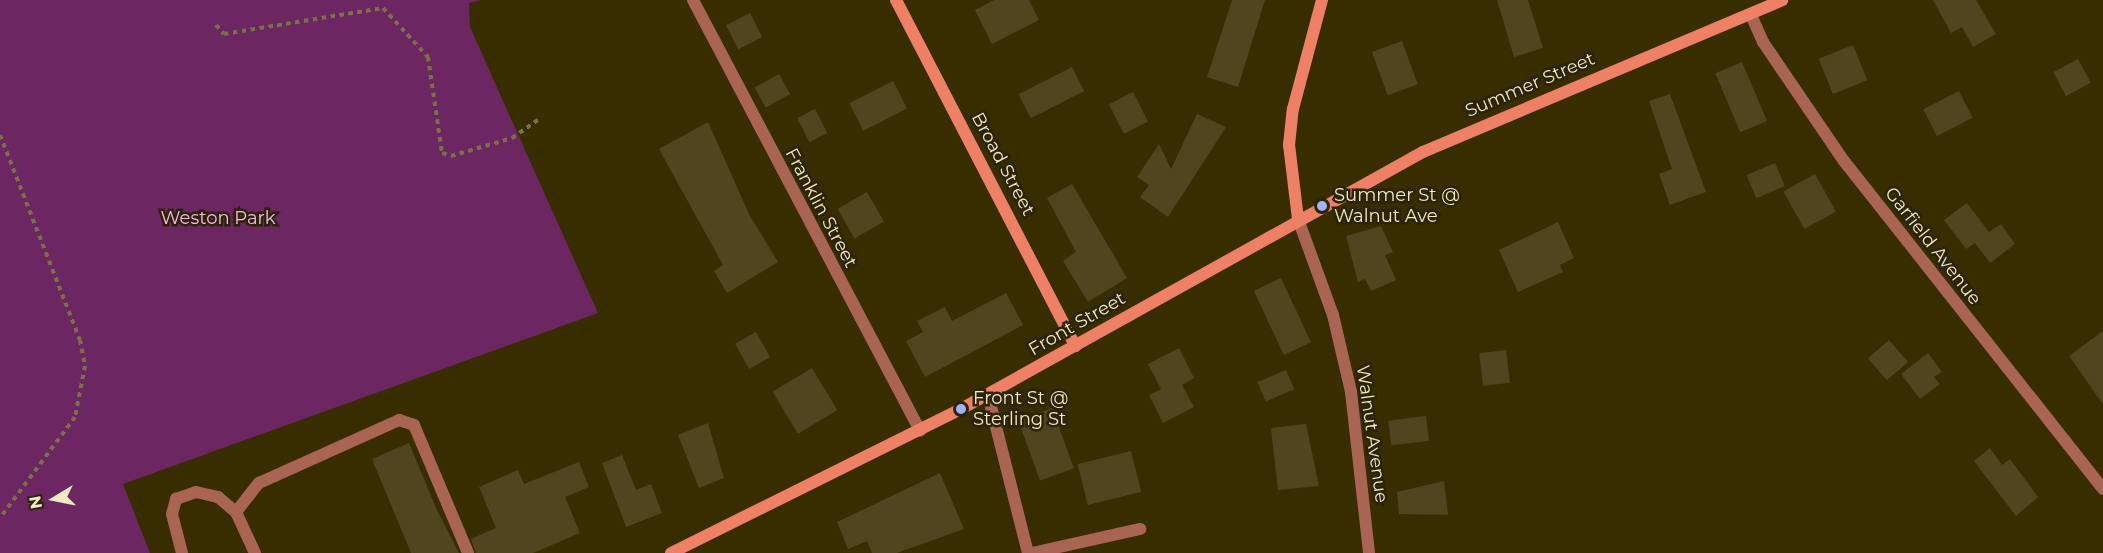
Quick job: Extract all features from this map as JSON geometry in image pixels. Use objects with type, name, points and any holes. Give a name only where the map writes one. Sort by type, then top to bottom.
[{"type":"street","name":"Franklin Street","points":[[693,0],[920,431]]},
{"type":"street","name":"Broad Street","points":[[896,0],[1075,346]]},
{"type":"street","points":[[1298,219],[1289,145],[1293,109],[1322,0]]},
{"type":"street","name":"Summer Street","points":[[1298,219],[1423,152],[1782,0]]},
{"type":"street","name":"Garfield Avenue","points":[[1751,15],[1763,42],[1844,161],[2103,489]]},
{"type":"street","name":"Front Street","points":[[671,553],[920,431],[988,395],[1298,219]]},
{"type":"street","name":"Walnut Avenue","points":[[1298,219],[1333,315],[1351,392],[1369,553]]},
{"type":"street","points":[[988,395],[1030,553],[1140,529]]},
{"type":"street","points":[[236,512],[259,483],[399,420],[414,425],[468,553]]},
{"type":"street","points":[[182,553],[172,514],[176,499],[196,492],[219,496],[236,512],[255,553]]},
{"type":"path","points":[[216,25],[224,34],[383,8],[428,57],[442,153],[451,156],[512,138],[539,119]]},
{"type":"path","points":[[0,135],[80,340],[85,366],[75,417],[0,518]]},
{"type":"green space","name":"Weston Park","points":[[0,0],[481,0],[469,3],[470,27],[598,313],[123,484],[150,553],[0,553]]},
{"type":"building","points":[[994,0],[1029,0],[1039,20],[992,44],[975,10]]},
{"type":"building","points":[[1232,0],[1265,0],[1238,87],[1207,77]]},
{"type":"building","points":[[1497,0],[1528,0],[1543,48],[1514,57]]},
{"type":"building","points":[[1933,0],[1976,0],[1996,34],[1973,47],[1962,27],[1951,33]]},
{"type":"building","points":[[750,13],[762,37],[738,49],[726,25]]},
{"type":"building","points":[[1402,41],[1418,84],[1388,95],[1372,52]]},
{"type":"building","points":[[1853,45],[1867,80],[1833,94],[1819,59]]},
{"type":"building","points":[[2078,59],[2091,83],[2066,96],[2053,72]]},
{"type":"building","points":[[1742,62],[1767,121],[1740,132],[1715,73]]},
{"type":"building","points":[[1072,67],[1084,91],[1031,118],[1019,94]]},
{"type":"building","points":[[779,74],[790,94],[766,108],[755,88]]},
{"type":"building","points":[[893,81],[907,109],[863,131],[849,103]]},
{"type":"building","points":[[1959,91],[1973,118],[1937,136],[1923,109]]},
{"type":"building","points":[[1133,92],[1148,121],[1124,134],[1109,104]]},
{"type":"building","points":[[1670,94],[1706,192],[1670,205],[1659,174],[1672,169],[1649,101]]},
{"type":"building","points":[[815,109],[827,133],[809,142],[797,118]]},
{"type":"building","points":[[1197,114],[1226,127],[1168,217],[1140,197],[1149,185],[1137,177],[1159,144],[1171,169]]},
{"type":"building","points":[[708,122],[749,214],[778,262],[727,293],[714,271],[723,265],[659,149]]},
{"type":"building","points":[[1775,163],[1785,186],[1756,198],[1746,175]]},
{"type":"building","points":[[1815,174],[1836,212],[1804,229],[1784,191]]},
{"type":"building","points":[[1072,184],[1127,278],[1088,302],[1063,261],[1076,252],[1047,198]]},
{"type":"building","points":[[867,192],[884,221],[855,238],[838,209]]},
{"type":"building","points":[[1967,203],[1989,232],[2001,224],[2015,244],[1990,263],[1975,243],[1966,249],[1944,220]]},
{"type":"building","points":[[1558,222],[1574,258],[1560,265],[1563,272],[1518,292],[1499,250]]},
{"type":"building","points":[[1381,226],[1393,252],[1385,255],[1396,280],[1371,291],[1365,279],[1358,282],[1346,236]]},
{"type":"building","points":[[1281,278],[1311,342],[1284,355],[1254,291]]},
{"type":"building","points":[[1006,293],[1023,325],[925,377],[906,341],[923,332],[917,321],[945,307],[952,321]]},
{"type":"building","points":[[2103,331],[2103,404],[2069,356]]},
{"type":"building","points":[[756,332],[770,357],[749,369],[735,344]]},
{"type":"building","points":[[1889,340],[1908,362],[1887,380],[1868,358]]},
{"type":"building","points":[[1179,348],[1194,378],[1182,385],[1194,407],[1163,423],[1149,395],[1161,389],[1148,364]]},
{"type":"building","points":[[1506,350],[1510,383],[1483,386],[1479,353]]},
{"type":"building","points":[[1928,353],[1942,372],[1934,377],[1940,384],[1920,399],[1901,374]]},
{"type":"building","points":[[812,368],[837,410],[798,434],[773,392]]},
{"type":"building","points":[[1286,370],[1294,389],[1266,401],[1257,382]]},
{"type":"building","points":[[1052,408],[1074,468],[1040,480],[1018,420]]},
{"type":"building","points":[[1426,416],[1429,441],[1391,445],[1388,421]]},
{"type":"building","points":[[708,423],[724,478],[699,488],[678,435]]},
{"type":"building","points":[[1306,424],[1319,486],[1278,490],[1271,428]]},
{"type":"building","points":[[409,443],[436,508],[459,553],[411,553],[372,459]]},
{"type":"building","points":[[1990,448],[2002,465],[2010,459],[2038,497],[2016,516],[1974,461]]},
{"type":"building","points":[[1131,451],[1141,492],[1088,505],[1078,464]]},
{"type":"building","points":[[622,455],[636,490],[651,484],[662,513],[626,527],[602,463]]},
{"type":"building","points":[[579,462],[589,487],[565,497],[580,533],[533,553],[476,553],[471,539],[496,528],[479,487],[518,470],[524,484]]},
{"type":"building","points":[[940,473],[964,529],[897,553],[872,553],[867,541],[848,549],[837,522]]},
{"type":"building","points":[[1444,481],[1448,515],[1399,514],[1397,492]]},
{"type":"place","name":"Summer St @ Walnut Ave","points":[[1322,206]]},
{"type":"place","name":"Front St @ Sterling St","points":[[961,409]]}]
